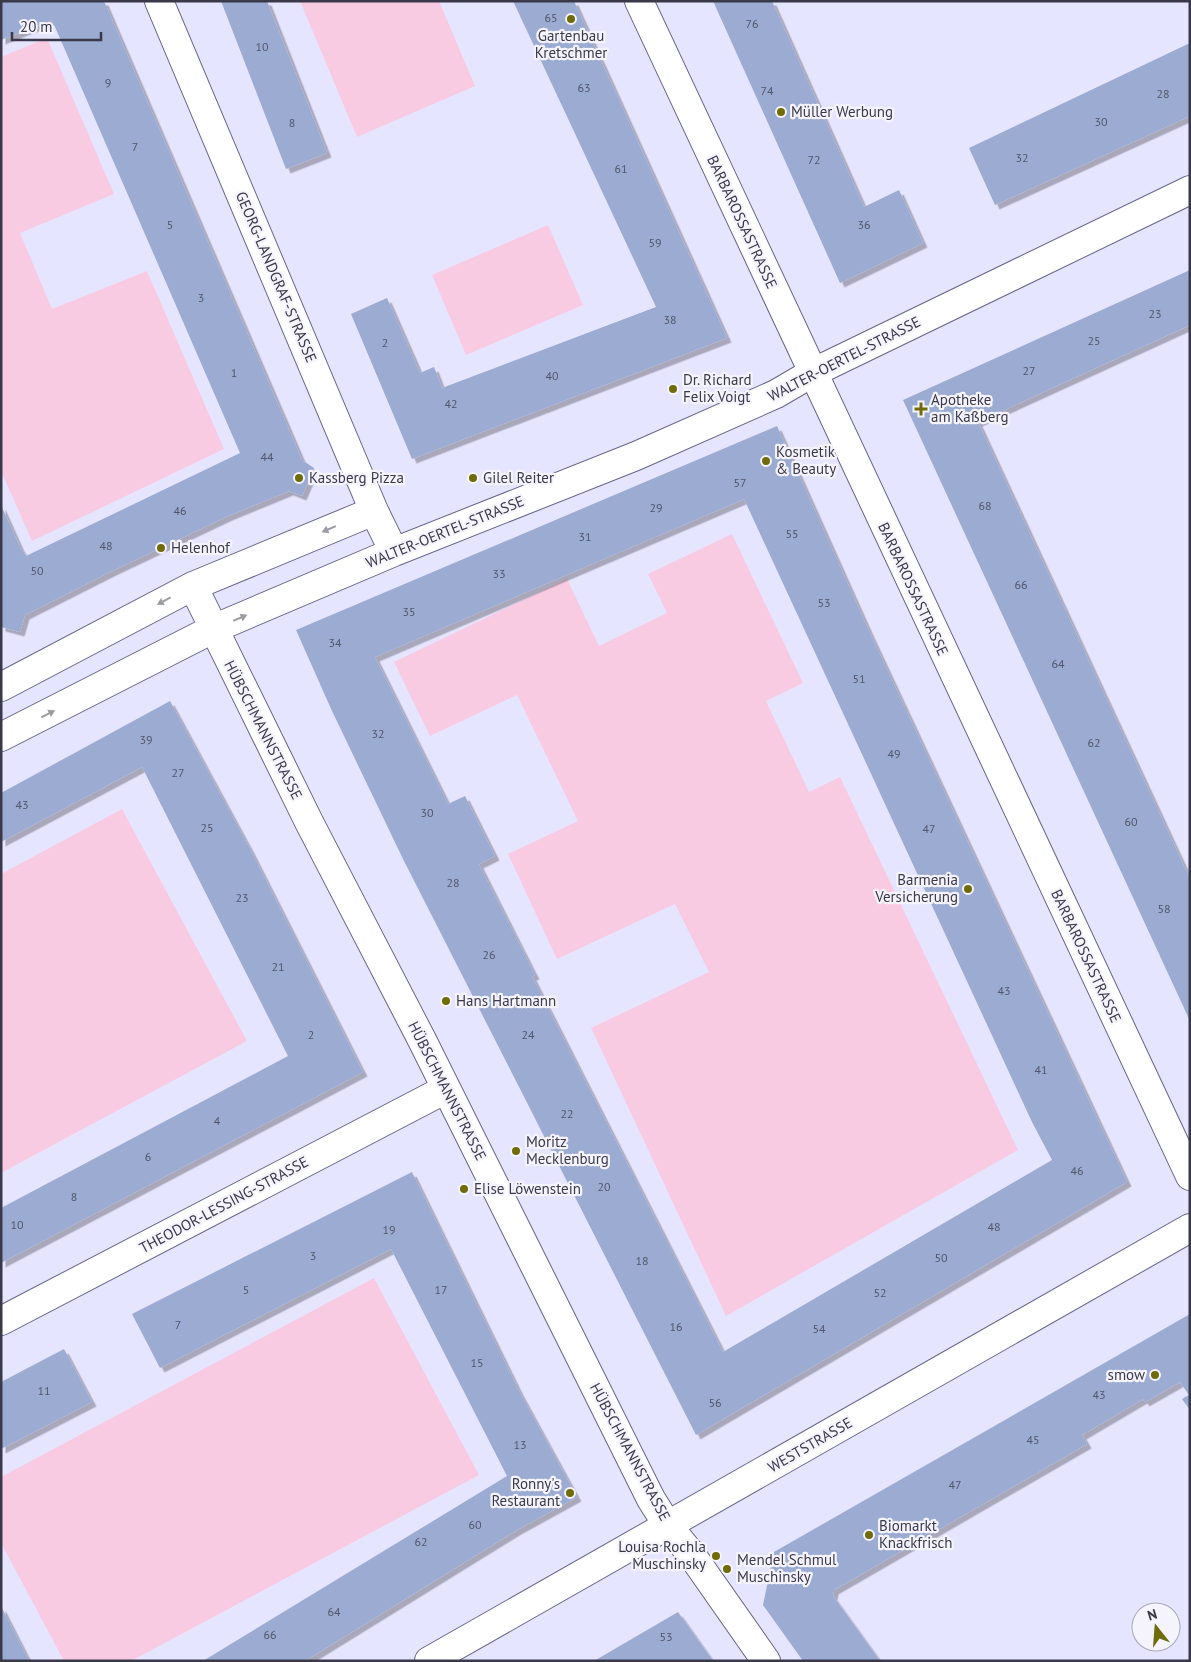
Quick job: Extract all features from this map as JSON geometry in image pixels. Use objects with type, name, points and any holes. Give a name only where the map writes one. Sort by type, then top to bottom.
[{"type":"street","name":"GEORG-LANDGRAF-STRASSE","points":[[159,1],[374,511],[394,552]]},
{"type":"street","name":"BARBAROSSASTRASSE","points":[[639,1],[1190,1176]]},
{"type":"street","name":"WALTER-OERTEL-STRASSE","points":[[2,734],[213,629],[394,552],[636,456],[776,394],[812,373],[1190,190]]},
{"type":"street","points":[[1,686],[193,586],[374,511]]},
{"type":"street","name":"HÜBSCHMANNSTRASSE","points":[[193,586],[651,1499],[668,1526],[691,1554],[766,1661]]},
{"type":"street","name":"THEODOR-LESSING-STRASSE","points":[[1,1321],[446,1089]]},
{"type":"street","name":"WESTSTRASSE","points":[[429,1661],[1190,1228]]},
{"type":"shaded area","points":[[300,1],[439,1],[475,86],[357,137]]},
{"type":"shaded area","points":[[47,38],[114,194],[20,233],[52,309],[147,271],[224,449],[32,541],[1,471],[1,57]]},
{"type":"shaded area","points":[[548,225],[583,305],[466,355],[432,275]]},
{"type":"shaded area","points":[[732,534],[803,683],[766,701],[809,792],[840,777],[1018,1150],[726,1316],[591,1028],[709,972],[675,904],[557,959],[508,854],[578,821],[517,695],[430,736],[394,662],[567,579],[599,646],[667,613],[648,574]]},
{"type":"shaded area","points":[[122,809],[247,1041],[1,1173],[1,874]]},
{"type":"shaded area","points":[[374,1278],[479,1475],[131,1661],[64,1661],[1,1543],[1,1477]]},
{"type":"building","points":[[1,1],[104,1],[302,460],[314,468],[302,496],[289,491],[228,516],[112,571],[25,615],[20,632],[1,627],[1,505],[26,556],[240,453],[52,20],[1,40]]},
{"type":"building","points":[[221,1],[267,1],[327,153],[286,169]]},
{"type":"building","points":[[513,1],[574,1],[727,338],[412,459],[351,314],[387,298],[420,373],[434,367],[442,388],[656,307]]},
{"type":"building","points":[[713,1],[772,1],[864,207],[899,190],[923,243],[840,283]]},
{"type":"building","points":[[1190,43],[1190,116],[995,205],[969,148]]},
{"type":"building","points":[[1190,270],[1190,325],[978,422],[1190,879],[1190,1021],[903,400]]},
{"type":"building","points":[[777,426],[869,631],[1127,1182],[696,1435],[403,859],[332,711],[296,630]],"holes":[[[744,499],[1032,1122],[1052,1160],[723,1352],[536,984],[532,976],[535,975],[479,864],[495,856],[465,796],[448,804],[375,657]]]},
{"type":"building","points":[[170,701],[250,849],[363,1072],[1,1263],[1,1208],[288,1056],[142,767],[1,842],[1,793]]},
{"type":"building","points":[[412,1172],[519,1391],[577,1497],[517,1530],[305,1661],[203,1661],[507,1476],[391,1249],[160,1368],[132,1314]]},
{"type":"building","points":[[1190,1314],[1190,1410],[1182,1399],[1189,1395],[1180,1382],[1145,1402],[1143,1399],[1082,1435],[1087,1444],[834,1590],[833,1596],[880,1661],[803,1661],[763,1605],[774,1552]]},
{"type":"building","points":[[64,1349],[92,1402],[1,1449],[1,1382]]},
{"type":"building","points":[[1,1606],[3,1610],[29,1661],[1,1661]]},
{"type":"building","points":[[678,1612],[713,1661],[594,1661]]},
{"type":"place","name":"Gartenbau Kretschmer","points":[[571,19]]},
{"type":"place","name":"Müller Werbung","points":[[781,112]]},
{"type":"place","name":"Dr. Richard Felix Voigt","points":[[673,389]]},
{"type":"place","name":"Apotheke am Kaßberg","points":[[921,409]]},
{"type":"place","name":"Kosmetik & Beauty","points":[[766,461]]},
{"type":"place","name":"Kassberg Pizza","points":[[299,478]]},
{"type":"place","name":"Gilel Reiter","points":[[473,478]]},
{"type":"place","name":"Helenhof","points":[[161,548]]},
{"type":"place","name":"Barmenia Versicherung","points":[[968,889]]},
{"type":"place","name":"Hans Hartmann","points":[[446,1001]]},
{"type":"place","name":"Moritz Mecklenburg","points":[[516,1151]]},
{"type":"place","name":"Elise Löwenstein","points":[[464,1189]]},
{"type":"place","name":"smow","points":[[1155,1375]]},
{"type":"place","name":"Ronny's Restaurant","points":[[570,1493]]},
{"type":"place","name":"Biomarkt Knackfrisch","points":[[869,1535]]},
{"type":"place","name":"Louisa Rochla Muschinsky","points":[[716,1556]]},
{"type":"place","name":"Mendel Schmul Muschinsky","points":[[727,1569]]}]
